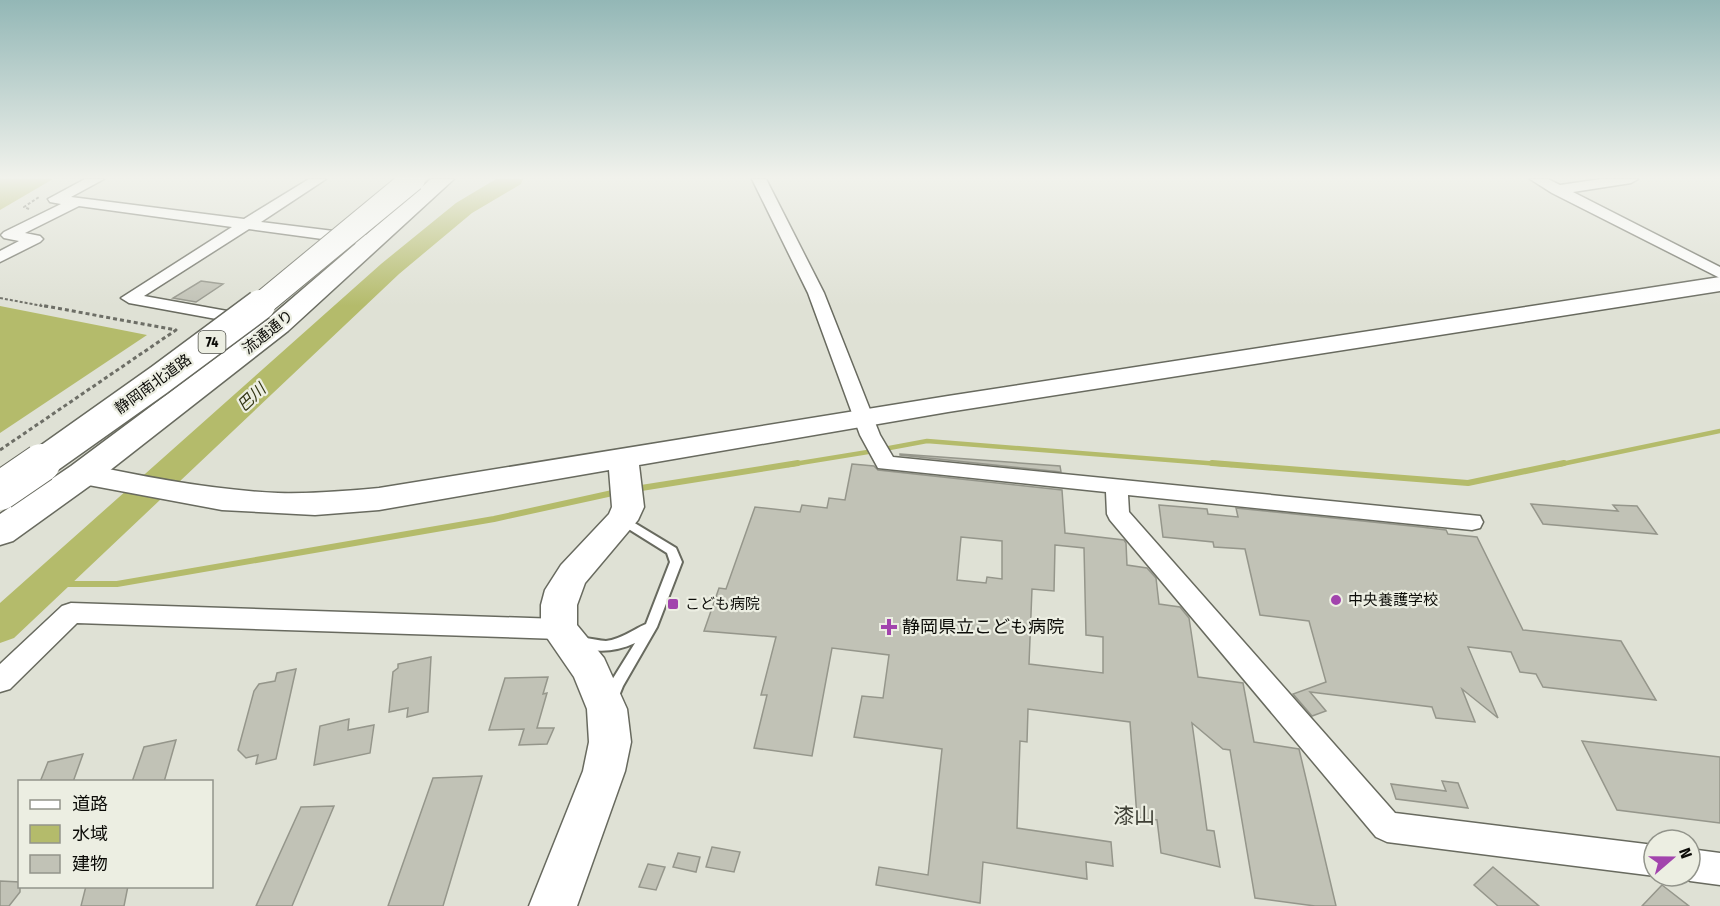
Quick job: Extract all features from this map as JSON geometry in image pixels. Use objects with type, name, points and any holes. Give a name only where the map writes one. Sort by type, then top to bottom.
[{"type":"main road","name":"静岡南北道路","points":[[0,483],[58,445],[230,323],[357,221]]},
{"type":"main road","name":"静岡南北道路","points":[[0,491],[83,435],[236,324],[364,221]]},
{"type":"main road","name":"流通通り","points":[[96,476],[278,325],[396,221]]},
{"type":"main road","name":"74","points":[[0,523],[96,476]]},
{"type":"main road","name":"74","points":[[0,532],[96,476]]},
{"type":"street","points":[[0,257],[35,239],[9,235],[37,221]]},
{"type":"street","points":[[219,221],[374,241]]},
{"type":"street","points":[[252,221],[129,298],[278,325]]},
{"type":"street","points":[[349,221],[231,316],[31,458],[96,476],[185,494],[250,502],[306,504],[441,490],[625,491],[867,427],[1720,284]]},
{"type":"street","points":[[780,221],[816,293],[867,427],[886,464],[1472,522]]},
{"type":"street","points":[[1618,221],[1720,273]]},
{"type":"street","points":[[1117,488],[1118,514],[1387,827],[1642,859]]},
{"type":"street","points":[[552,906],[604,771],[610,742],[607,709],[590,669],[563,634],[563,590],[625,491]]},
{"type":"street","points":[[0,681],[70,613],[563,634]]},
{"type":"street","points":[[1702,867],[1720,869]]},
{"type":"lane","points":[[607,709],[617,684],[651,627],[676,562],[672,551],[625,491]]},
{"type":"lane","points":[[563,634],[591,646],[609,646],[631,641],[651,627]]},
{"type":"path","points":[[0,298],[176,330],[0,450]]},
{"type":"water","points":[[0,306],[147,335],[0,433]]},
{"type":"building","points":[[201,281],[223,284],[196,302],[173,298]]},
{"type":"building","points":[[900,455],[1060,466],[1061,472]]},
{"type":"building","points":[[852,464],[874,466],[878,470],[1062,490],[1065,533],[1124,540],[1127,565],[1147,568],[1156,578],[1159,604],[1180,607],[1189,618],[1198,677],[1243,683],[1254,742],[1299,749],[1336,906],[1315,906],[1255,898],[1230,750],[1223,749],[1192,723],[1207,830],[1214,831],[1220,867],[1161,853],[1157,820],[1137,817],[1130,722],[1028,709],[1027,742],[1020,741],[1017,828],[1111,842],[1113,866],[1086,862],[1087,879],[983,862],[980,903],[876,885],[879,867],[928,875],[942,749],[854,737],[862,696],[883,698],[889,655],[832,648],[812,756],[754,748],[767,695],[761,695],[776,637],[704,631],[719,588],[726,589],[755,507],[800,512],[802,505],[827,508],[829,498],[845,500]],"holes":[[[961,537],[1002,541],[1002,579],[987,577],[986,583],[957,580]],[[1055,545],[1084,548],[1086,635],[1103,637],[1103,673],[1029,664],[1032,589],[1054,591]]]},
{"type":"building","points":[[1531,504],[1618,511],[1613,505],[1637,506],[1657,534],[1543,524]]},
{"type":"building","points":[[1159,505],[1207,509],[1208,514],[1238,517],[1236,508],[1446,530],[1448,534],[1477,537],[1523,630],[1621,641],[1656,700],[1543,687],[1536,674],[1520,672],[1511,652],[1468,647],[1498,718],[1462,689],[1475,722],[1436,718],[1432,707],[1310,692],[1326,711],[1312,716],[1293,694],[1326,682],[1309,621],[1260,615],[1245,549],[1214,547],[1213,542],[1163,537]]},
{"type":"building","points":[[431,657],[428,712],[407,717],[408,708],[389,712],[393,672],[398,668],[398,664]]},
{"type":"building","points":[[296,669],[276,759],[256,764],[258,755],[246,758],[238,750],[254,691],[259,684],[275,681],[277,673]]},
{"type":"building","points":[[548,677],[543,694],[547,693],[537,728],[554,728],[547,744],[519,745],[524,729],[489,730],[505,678]]},
{"type":"building","points":[[349,719],[348,730],[374,725],[370,753],[314,765],[320,726]]},
{"type":"building","points":[[176,740],[165,780],[133,780],[144,747]]},
{"type":"building","points":[[1582,741],[1720,757],[1720,823],[1617,810]]},
{"type":"building","points":[[83,754],[74,780],[41,780],[48,762]]},
{"type":"building","points":[[482,776],[443,906],[388,906],[433,778]]},
{"type":"building","points":[[1442,781],[1458,783],[1468,808],[1396,799],[1391,784],[1446,791]]},
{"type":"building","points":[[334,806],[292,906],[256,906],[301,807]]},
{"type":"building","points":[[712,847],[740,852],[734,872],[706,867]]},
{"type":"building","points":[[678,853],[700,857],[696,872],[673,867]]},
{"type":"building","points":[[648,864],[665,867],[656,890],[639,887]]},
{"type":"building","points":[[1493,867],[1539,906],[1498,906],[1474,885]]},
{"type":"building","points":[[0,881],[18,882],[20,892],[9,906],[0,906]]},
{"type":"building","points":[[86,888],[128,888],[124,906],[81,906]]},
{"type":"building","points":[[1659,888],[1666,888],[1689,906],[1642,906]]},
{"type":"waterway","name":"巴川","points":[[0,627],[390,269],[447,221]]},
{"type":"waterway","points":[[1557,465],[1720,431]]},
{"type":"waterway","points":[[884,449],[927,441],[1232,465]]},
{"type":"waterway","points":[[788,465],[874,451]]},
{"type":"waterway","points":[[635,489],[798,463]]},
{"type":"waterway","points":[[1212,463],[1468,483],[1564,463]]},
{"type":"waterway","points":[[48,584],[117,584],[494,519],[617,492]]},
{"type":"place","name":"中央養護学校","points":[[1336,600]]},
{"type":"place","name":"こども病院","points":[[673,604]]},
{"type":"place","name":"静岡県立こども病院","points":[[889,627]]},
{"type":"district","name":"漆山","points":[[1134,816]]}]
